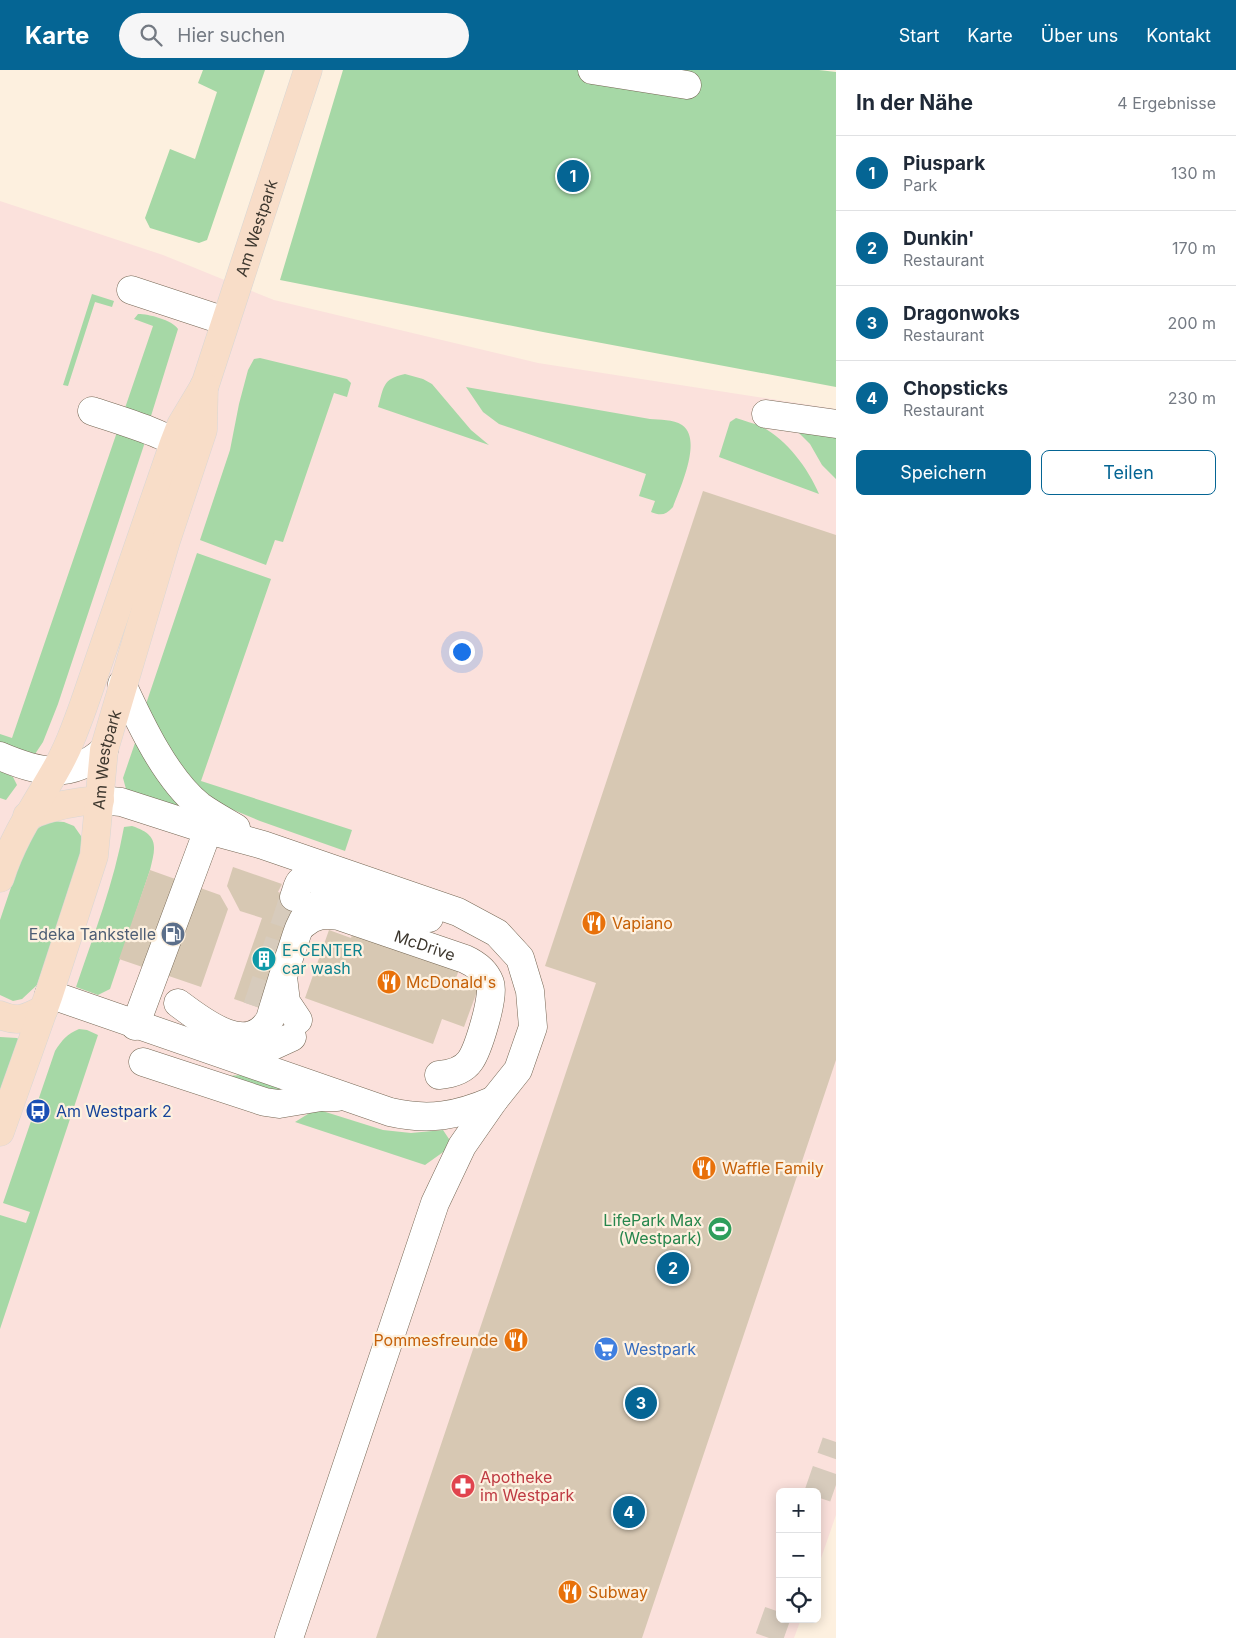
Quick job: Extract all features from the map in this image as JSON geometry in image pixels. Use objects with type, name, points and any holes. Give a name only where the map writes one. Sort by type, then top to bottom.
[{"type":"main road","name":"Am Westpark","points":[[0,878],[10,850],[38,808],[44,770],[66,750],[83,707],[174,442],[181,424],[204,385],[308,70]]},
{"type":"main road","name":"Am Westpark","points":[[0,1132],[90,869],[96,843],[104,750],[122,684],[166,541],[203,430],[204,385]]},
{"type":"main road","points":[[38,808],[100,800]]},
{"type":"main road","points":[[38,808],[70,811],[79,816],[86,822],[96,843]]},
{"type":"main road","points":[[0,1015],[17,1020],[29,1017],[46,1002]]},
{"type":"lane","points":[[592,70],[687,85]]},
{"type":"lane","points":[[131,290],[225,321]]},
{"type":"lane","points":[[92,411],[152,432],[174,442],[180,449],[182,459],[169,501],[166,541]]},
{"type":"lane","points":[[766,414],[836,424]]},
{"type":"lane","points":[[122,684],[137,717],[170,773],[200,805],[263,845]]},
{"type":"lane","points":[[0,756],[44,770],[84,764],[104,750]]},
{"type":"lane","points":[[100,800],[121,802],[208,830],[263,845],[458,912],[497,933],[520,958],[530,991],[533,1027],[518,1070],[462,1146],[435,1202],[289,1638]]},
{"type":"lane","points":[[136,1026],[208,830]]},
{"type":"lane","points":[[294,898],[300,882],[307,878],[315,878],[429,918],[497,933]]},
{"type":"lane","points":[[285,1076],[276,1069],[270,1060],[267,1049],[264,1013],[283,976],[299,928],[308,912],[325,900],[336,896],[349,898],[408,916],[429,918]]},
{"type":"lane","name":"McDrive","points":[[299,928],[312,918],[320,915],[339,916],[475,964],[487,976],[491,985],[490,1005],[473,1056],[469,1062],[456,1071],[439,1075],[478,1087],[493,1088],[501,1091]]},
{"type":"lane","points":[[227,1057],[255,1054],[267,1049],[295,1028],[286,1002],[283,976]]},
{"type":"lane","points":[[148,992],[178,1003],[209,1010],[241,1022],[250,1019],[254,1015],[264,1013]]},
{"type":"lane","points":[[46,1002],[136,1026],[390,1112],[422,1118],[452,1115],[501,1091]]},
{"type":"lane","points":[[143,1062],[265,1102],[279,1104],[321,1097],[350,1098]]},
{"type":"shaded area","points":[[0,201],[163,255],[274,300],[538,363],[836,409],[836,1515],[821,1558],[821,1488],[776,1488],[776,1623],[800,1623],[794,1638],[0,1638]]},
{"type":"green space","points":[[203,70],[265,70],[207,240],[199,243],[150,228],[145,218],[170,149],[195,159],[217,92],[198,83]]},
{"type":"green space","points":[[343,70],[819,70],[836,72],[836,387],[280,280]]},
{"type":"green space","points":[[92,294],[114,301],[112,307],[95,302],[68,386],[63,385]]},
{"type":"green space","points":[[138,314],[160,318],[178,329],[151,416],[125,408],[153,326],[134,319]]},
{"type":"green space","points":[[260,358],[347,379],[351,383],[347,397],[334,393],[283,542],[275,540],[266,565],[200,540],[230,450],[248,370],[254,359]]},
{"type":"green space","points":[[405,374],[423,379],[432,384],[471,430],[489,445],[378,407],[383,389],[388,381]]},
{"type":"green space","points":[[466,387],[671,421],[682,425],[688,432],[690,452],[688,464],[673,507],[663,514],[651,512],[655,501],[639,496],[646,474],[499,424],[483,412]]},
{"type":"green space","points":[[736,418],[756,424],[780,439],[803,465],[819,494],[719,457],[730,422]]},
{"type":"green space","points":[[793,427],[836,433],[836,479],[822,465],[810,444]]},
{"type":"green space","points":[[117,432],[145,442],[58,704],[43,742],[35,754],[0,743],[0,734],[12,738]]},
{"type":"green space","points":[[197,553],[271,579],[201,781],[352,830],[345,851],[260,821],[219,804],[189,781],[145,707]]},
{"type":"green space","points":[[136,740],[182,809],[126,789],[123,778]]},
{"type":"green space","points":[[0,771],[13,777],[17,785],[6,800],[0,798]]},
{"type":"green space","points":[[51,821],[64,822],[74,826],[81,836],[82,847],[76,873],[37,985],[22,999],[13,1001],[0,995],[0,920],[26,843],[37,830]]},
{"type":"green space","points":[[132,826],[141,829],[151,838],[154,854],[110,989],[98,995],[76,987],[109,888],[124,827]]},
{"type":"green space","points":[[79,1029],[98,1035],[0,1329],[0,1215],[26,1223],[30,1212],[3,1203],[55,1051],[65,1038]]},
{"type":"green space","points":[[0,1037],[17,1038],[21,1041],[0,1101]]},
{"type":"green space","points":[[242,1075],[285,1087],[286,1092],[260,1090],[227,1076]]},
{"type":"green space","points":[[316,1109],[383,1130],[411,1133],[443,1130],[453,1145],[425,1165],[295,1122]]},
{"type":"building","name":"Westpark","points":[[703,491],[836,535],[836,1060],[642,1638],[376,1638],[596,983],[545,966]]},
{"type":"building","name":"E-CENTER car wash","points":[[233,867],[282,884],[278,892],[300,899],[263,1009],[234,999],[262,918],[240,911],[227,886]]},
{"type":"building","name":"Edeka Tankstelle","points":[[150,870],[220,895],[228,909],[201,987],[119,959]]},
{"type":"building","name":"McDonald's","points":[[355,927],[461,964],[456,978],[479,986],[464,1027],[442,1019],[433,1044],[305,998],[329,930],[351,938]]},
{"type":"tunnel","points":[[257,1007],[294,897]]},
{"type":"tunnel","points":[[820,1488],[836,1442]]},
{"type":"tunnel","points":[[769,1638],[776,1618]]},
{"type":"place","name":"Piuspark","points":[[573,176]]},
{"type":"place","name":"Vapiano","points":[[594,923]]},
{"type":"place","name":"Edeka Tankstelle","points":[[173,934]]},
{"type":"place","name":"E-CENTER car wash","points":[[264,959]]},
{"type":"place","name":"McDonald's","points":[[389,982]]},
{"type":"place","name":"Am Westpark 2","points":[[38,1111]]},
{"type":"place","name":"Waffle Family","points":[[704,1168]]},
{"type":"place","name":"LifePark Max (Westpark)","points":[[720,1229]]},
{"type":"place","name":"Dunkin'","points":[[673,1268]]},
{"type":"place","name":"Pommesfreunde","points":[[516,1340]]},
{"type":"place","name":"Westpark","points":[[606,1349]]},
{"type":"place","name":"Dragonwoks","points":[[641,1403]]},
{"type":"place","name":"Apotheke im Westpark","points":[[463,1486]]},
{"type":"place","name":"Chopsticks","points":[[629,1512]]},
{"type":"place","name":"Subway","points":[[570,1592]]}]
